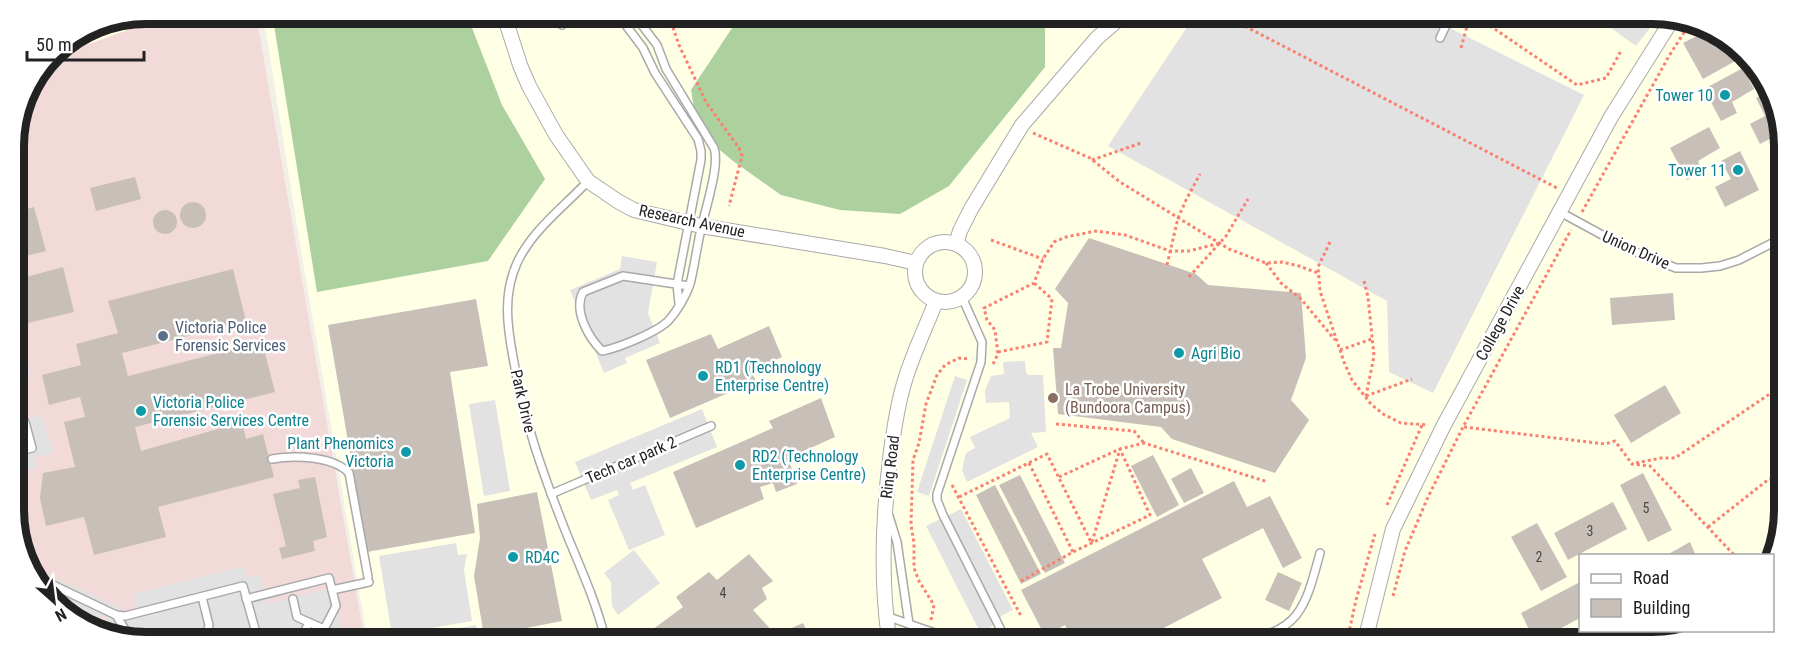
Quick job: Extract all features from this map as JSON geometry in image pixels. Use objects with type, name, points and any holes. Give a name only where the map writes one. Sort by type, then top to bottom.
[{"type":"street","name":"Research Avenue","points":[[507,24],[529,86],[556,135],[588,181],[634,210],[695,225],[916,263]]},
{"type":"street","points":[[956,244],[971,208],[1021,127],[1097,38],[1113,24]]},
{"type":"street","name":"College Drive","points":[[1367,632],[1393,529],[1444,425],[1611,117],[1669,25]]},
{"type":"street","points":[[946,242],[956,244],[970,255],[974,264],[974,282],[962,297],[945,303],[936,301],[921,291],[916,282],[916,263],[928,248],[936,244],[946,242]]},
{"type":"street","name":"Ring Road","points":[[888,632],[883,553],[894,429],[902,389],[936,301]]},
{"type":"lane","points":[[625,24],[643,48],[655,73],[698,139],[701,151],[689,286],[679,306],[661,327],[602,351],[586,330],[581,314],[583,292],[617,277],[629,276],[689,286]]},
{"type":"lane","points":[[641,24],[657,45],[666,69],[716,153],[712,180],[677,284],[679,306]]},
{"type":"lane","points":[[1440,38],[1447,24]]},
{"type":"lane","name":"Park Drive","points":[[588,181],[529,243],[517,262],[510,283],[507,325],[521,398],[539,464],[594,603],[603,632]]},
{"type":"lane","name":"Union Drive","points":[[1560,212],[1628,249],[1676,268],[1720,266],[1739,260],[1774,242]]},
{"type":"lane","points":[[962,297],[982,342],[981,362],[937,494],[937,500],[1001,632]]},
{"type":"lane","points":[[24,450],[32,448],[25,422]]},
{"type":"lane","name":"Tech car park 2","points":[[550,494],[711,426]]},
{"type":"lane","points":[[272,459],[288,456],[331,462],[349,472],[368,580],[332,590]]},
{"type":"lane","points":[[886,504],[897,542],[909,624]]},
{"type":"lane","points":[[1276,632],[1294,619],[1308,597],[1320,554]]},
{"type":"lane","points":[[246,599],[329,578],[336,606],[324,632]]},
{"type":"lane","points":[[47,582],[116,615],[125,616],[243,586],[255,632]]},
{"type":"lane","points":[[202,597],[208,625],[207,632]]},
{"type":"lane","points":[[293,599],[297,617],[322,632]]},
{"type":"lane","points":[[116,615],[125,630]]},
{"type":"lane","points":[[886,616],[933,632]]},
{"type":"lane","points":[[304,632],[309,623]]},
{"type":"path","points":[[672,24],[679,45],[706,102],[739,148],[742,156],[729,206]]},
{"type":"path","points":[[1241,24],[1569,195]]},
{"type":"path","points":[[1461,48],[1468,24]]},
{"type":"path","points":[[1486,24],[1577,85],[1606,78],[1622,51]]},
{"type":"path","points":[[1390,604],[1405,551],[1428,497],[1463,427],[1669,56],[1686,29]]},
{"type":"path","points":[[1021,127],[1092,159],[1120,182],[1229,249],[1266,263],[1282,262],[1318,273]]},
{"type":"path","points":[[1092,159],[1141,143]]},
{"type":"path","points":[[1167,265],[1178,218],[1200,174]]},
{"type":"path","points":[[1189,276],[1231,229],[1248,199]]},
{"type":"path","points":[[984,308],[1034,283],[1043,259],[1054,242],[1066,237],[1096,231],[1125,235],[1170,251],[1189,251],[1220,243]]},
{"type":"path","points":[[992,240],[1043,259]]},
{"type":"path","points":[[1330,242],[1318,267],[1320,291],[1352,380],[1371,404],[1383,414],[1401,423],[1444,425],[1605,444],[1615,441],[1632,464],[1650,466],[1734,554]]},
{"type":"path","points":[[1266,263],[1281,283],[1301,298],[1338,344]]},
{"type":"path","points":[[1364,281],[1368,297],[1374,356],[1366,396]]},
{"type":"path","points":[[998,352],[1047,342],[1052,299],[1034,283]]},
{"type":"path","points":[[1340,350],[1372,339]]},
{"type":"path","points":[[928,630],[934,605],[919,581],[913,559],[914,544],[911,524],[913,459],[919,442],[926,404],[937,375],[945,365],[959,358],[971,359]]},
{"type":"path","points":[[1366,396],[1413,379]]},
{"type":"path","points":[[1632,464],[1661,458],[1675,458],[1774,391]]},
{"type":"path","points":[[1056,424],[1134,431],[1144,443]]},
{"type":"path","points":[[1059,477],[1120,448],[1144,443],[1268,482]]},
{"type":"path","points":[[1092,544],[1120,448]]},
{"type":"path","points":[[1021,581],[1073,552],[1150,515],[1120,448]]},
{"type":"path","points":[[959,497],[1047,454],[1092,544]]},
{"type":"path","points":[[1029,463],[1073,552]]},
{"type":"path","points":[[1708,527],[1768,480],[1774,479]]},
{"type":"path","points":[[952,484],[1021,616]]},
{"type":"path","points":[[1384,632],[1385,625]]},
{"type":"shaded area","name":"Victoria Police Forensic Services","points":[[143,24],[258,24],[363,632],[130,631],[107,626],[78,612],[54,591],[44,578],[30,549],[24,510],[24,138],[30,107],[44,78],[69,51]]},
{"type":"shaded area","points":[[144,24],[68,51],[85,40],[107,30]]},
{"type":"shaded area","name":"La Trobe University (Bundoora Campus)","points":[[265,24],[1652,24],[1676,26],[1713,40],[1738,60],[1758,85],[1765,99],[1773,130],[1774,510],[1770,542],[1766,554],[1579,554],[1579,632],[366,632]]},
{"type":"shaded area","points":[[1189,24],[1442,24],[1584,95],[1433,393],[1389,372],[1387,301],[1108,146]]},
{"type":"shaded area","points":[[1606,24],[1653,24],[1636,46]]},
{"type":"shaded area","points":[[622,256],[657,262],[648,313],[660,343],[625,358],[627,363],[604,373],[570,290],[620,269]]},
{"type":"shaded area","points":[[24,345],[31,377],[24,379]]},
{"type":"shaded area","points":[[1025,361],[1026,373],[1043,375],[1046,432],[1031,433],[1038,447],[967,482],[962,470],[966,453],[975,448],[970,437],[1010,418],[1009,402],[986,403],[985,391],[991,376],[1004,374],[1003,362]]},
{"type":"shaded area","points":[[955,376],[967,380],[929,496],[917,492]]},
{"type":"shaded area","points":[[495,400],[510,491],[484,496],[469,404]]},
{"type":"shaded area","points":[[702,409],[717,447],[630,483],[633,490],[645,485],[665,535],[629,550],[608,500],[619,495],[617,490],[591,500],[575,462]]},
{"type":"shaded area","points":[[42,415],[53,453],[34,457],[36,468],[24,472],[24,420]]},
{"type":"shaded area","points":[[961,509],[1013,610],[1003,615],[991,627],[980,632],[926,526]]},
{"type":"shaded area","points":[[456,543],[458,555],[467,554],[464,570],[472,621],[409,632],[392,632],[379,556]]},
{"type":"shaded area","points":[[634,550],[660,583],[618,615],[612,606],[611,582],[604,573]]},
{"type":"shaded area","points":[[244,566],[247,578],[260,575],[268,604],[333,587],[341,632],[146,632],[114,628],[102,615],[98,622],[78,612],[54,591],[42,574],[43,572],[127,611],[136,610],[133,594]]},
{"type":"shaded area","points":[[476,625],[477,632],[437,632]]},
{"type":"green space","points":[[470,24],[502,105],[545,179],[488,261],[317,292],[274,25]]},
{"type":"green space","points":[[735,24],[1045,24],[1045,67],[949,186],[900,214],[840,210],[781,195],[733,161],[698,132],[691,90]]},
{"type":"building","points":[[1700,34],[1713,40],[1738,60],[1703,79],[1683,43]]},
{"type":"building","name":"Tower 10","points":[[1743,68],[1754,89],[1732,102],[1737,113],[1721,121],[1704,89]]},
{"type":"building","points":[[1763,94],[1773,130],[1773,137],[1760,144],[1750,124],[1765,116],[1756,98]]},
{"type":"building","points":[[1709,127],[1720,148],[1698,161],[1703,172],[1687,180],[1670,148]]},
{"type":"building","name":"Tower 11","points":[[1740,151],[1759,190],[1725,207],[1715,187],[1731,179],[1721,161]]},
{"type":"building","points":[[135,177],[141,199],[96,211],[90,188]]},
{"type":"building","points":[[193,202],[202,206],[206,215],[202,224],[193,228],[184,224],[180,215],[184,206]]},
{"type":"building","points":[[34,207],[46,251],[24,256],[24,210]]},
{"type":"building","points":[[165,210],[174,213],[177,222],[174,231],[165,234],[156,231],[153,222],[156,213]]},
{"type":"building","name":"Agri Bio","points":[[1089,238],[1196,274],[1208,285],[1301,293],[1306,358],[1291,400],[1309,420],[1275,473],[1172,439],[1161,427],[1058,414],[1053,348],[1061,348],[1068,303],[1055,289]]},
{"type":"building","points":[[63,267],[74,312],[24,324],[24,278]]},
{"type":"building","name":"Victoria Police Forensic Services Centre","points":[[233,269],[246,321],[122,353],[128,376],[262,342],[275,392],[135,427],[141,451],[242,422],[246,439],[263,434],[274,477],[158,507],[166,537],[94,555],[84,517],[46,526],[40,498],[43,473],[75,467],[64,422],[85,417],[80,397],[49,405],[42,375],[81,365],[76,344],[118,333],[108,301]]},
{"type":"building","points":[[1673,293],[1675,320],[1612,325],[1610,298]]},
{"type":"building","name":"Plant Phenomics Victoria","points":[[476,299],[488,366],[450,372],[475,533],[367,552],[328,325]]},
{"type":"building","name":"RD1 (Technology Enterprise Centre)","points":[[769,326],[782,357],[751,371],[756,381],[670,418],[646,360],[711,334],[718,349]]},
{"type":"building","points":[[1665,385],[1681,413],[1631,443],[1614,415]]},
{"type":"building","name":"RD2 (Technology Enterprise Centre)","points":[[821,398],[835,437],[788,458],[797,484],[776,492],[773,483],[760,487],[764,499],[696,528],[673,472],[773,428],[769,421]]},
{"type":"building","points":[[1153,455],[1179,505],[1157,517],[1131,466]]},
{"type":"building","points":[[1191,468],[1204,493],[1184,503],[1171,479]]},
{"type":"building","points":[[1643,473],[1672,530],[1648,542],[1620,485]]},
{"type":"building","points":[[1020,475],[1065,563],[1045,573],[999,485]]},
{"type":"building","points":[[315,477],[327,537],[313,541],[315,551],[282,559],[279,548],[286,546],[273,494],[300,488],[298,480]]},
{"type":"building","points":[[1234,481],[1247,507],[1270,496],[1302,558],[1283,568],[1263,528],[1202,559],[1222,598],[1156,632],[1141,632],[1140,630],[1136,632],[1068,632],[1065,625],[1052,632],[1043,632],[1021,590]]},
{"type":"building","points":[[995,485],[1041,574],[1021,584],[976,495]]},
{"type":"building","name":"RD4C","points":[[537,492],[562,621],[505,632],[483,632],[474,576],[480,538],[477,504]]},
{"type":"building","points":[[1613,502],[1627,529],[1568,560],[1554,533]]},
{"type":"building","points":[[1537,523],[1567,577],[1541,591],[1511,537]]},
{"type":"building","points":[[1690,542],[1695,554],[1669,554]]},
{"type":"building","points":[[749,554],[773,581],[762,588],[767,599],[753,610],[773,632],[649,632],[683,607],[676,597],[709,572],[717,580]]},
{"type":"building","points":[[1278,572],[1302,583],[1289,611],[1265,600]]},
{"type":"building","points":[[1579,583],[1579,619],[1554,632],[1530,632],[1521,613]]},
{"type":"building","points":[[803,623],[808,632],[783,632]]},
{"type":"place","name":"Tower 10","points":[[1725,95]]},
{"type":"place","name":"Tower 11","points":[[1738,170]]},
{"type":"place","name":"Victoria Police Forensic Services","points":[[163,336]]},
{"type":"place","name":"Agri Bio","points":[[1179,353]]},
{"type":"place","name":"RD1 (Technology Enterprise Centre)","points":[[703,376]]},
{"type":"place","name":"La Trobe University (Bundoora Campus)","points":[[1053,398]]},
{"type":"place","name":"Victoria Police Forensic Services Centre","points":[[141,411]]},
{"type":"place","name":"Plant Phenomics Victoria","points":[[406,452]]},
{"type":"place","name":"RD2 (Technology Enterprise Centre)","points":[[740,465]]},
{"type":"place","name":"RD4C","points":[[513,557]]}]
